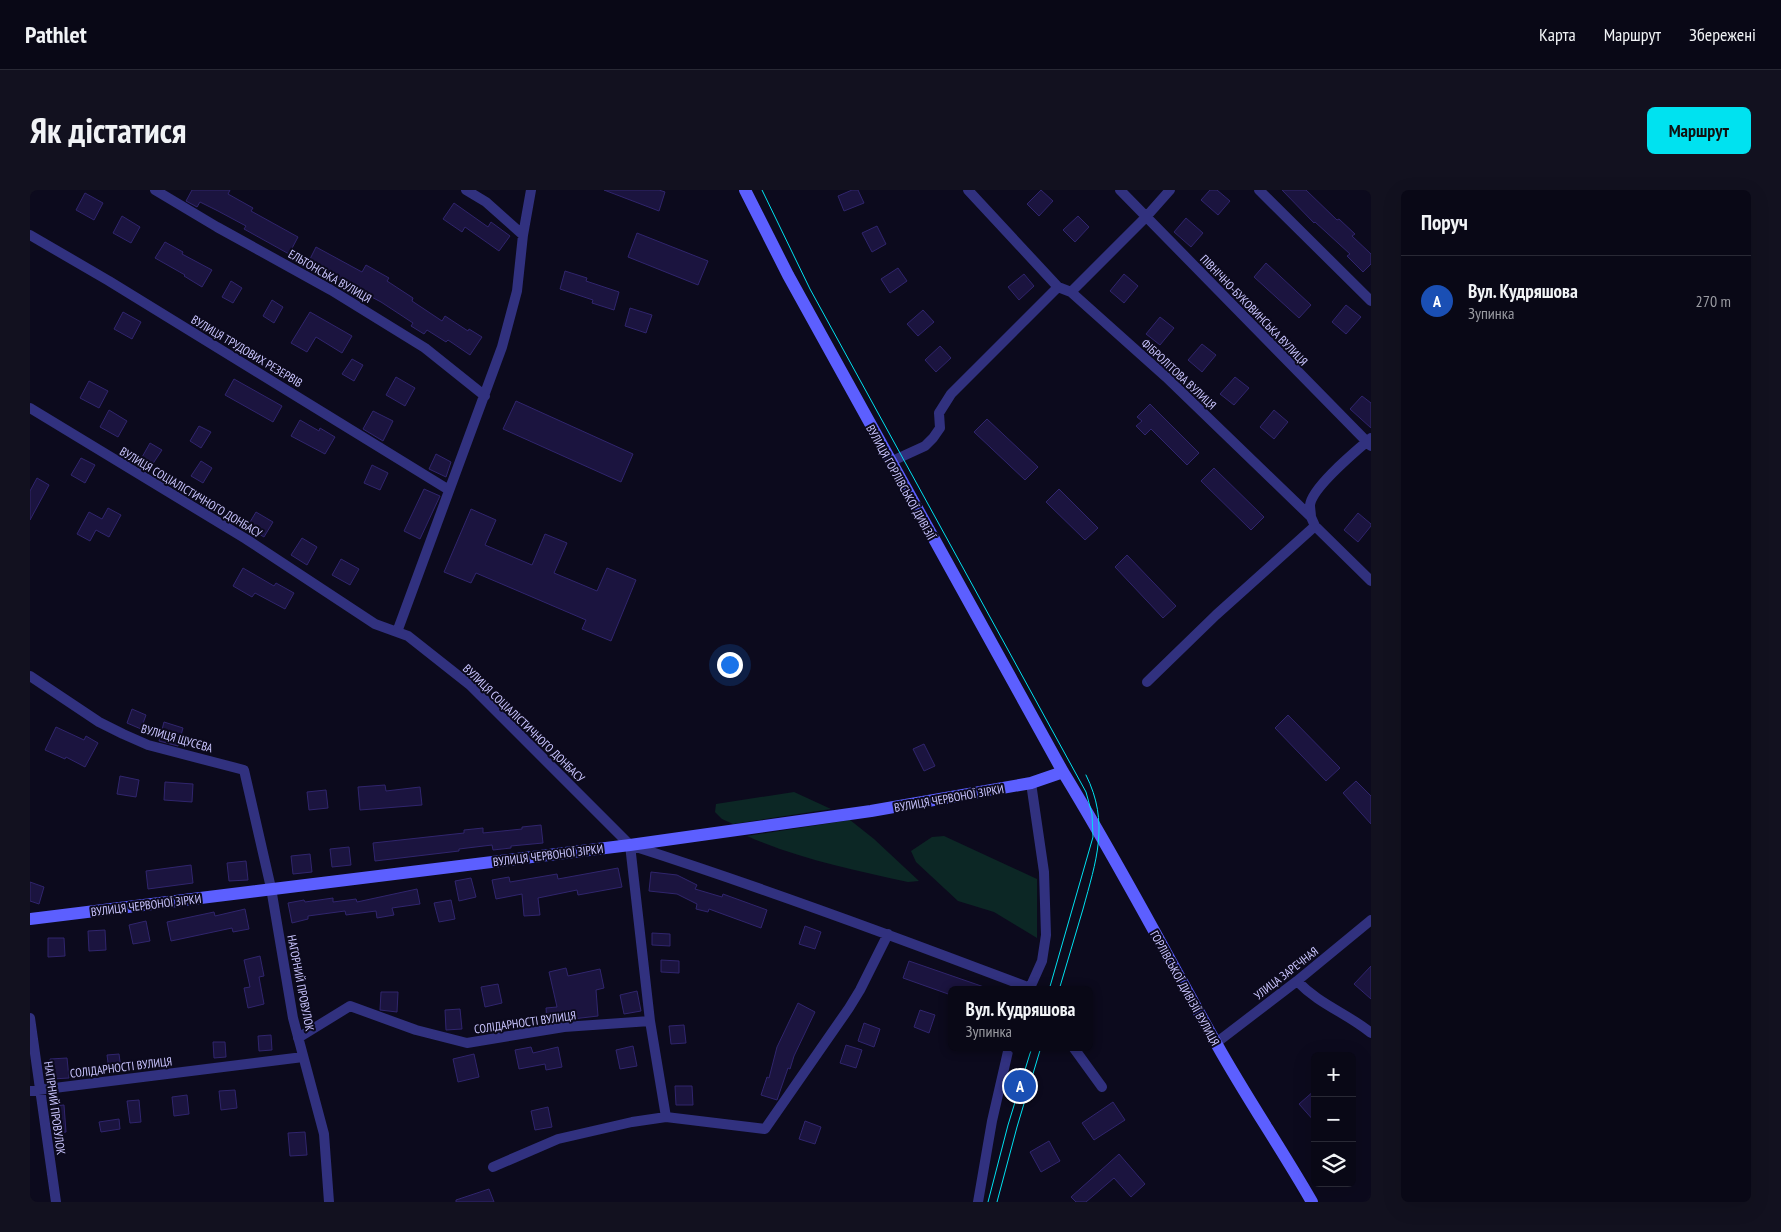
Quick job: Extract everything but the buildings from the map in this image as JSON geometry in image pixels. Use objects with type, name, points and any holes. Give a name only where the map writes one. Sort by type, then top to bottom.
[{"type":"main road","name":"ВУЛИЦЯ ГОРЛІВСЬКОЇ ДИВІЗІЇ","points":[[745,190],[788,275],[890,462],[1063,772]]},
{"type":"main road","name":"ВУЛИЦЯ ЧЕРВОНОЇ ЗІРКИ","points":[[30,919],[630,845],[871,811],[1031,782],[1063,772]]},
{"type":"main road","name":"ГОРЛІВСЬКОЇ ДИВІЗІЇ ВУЛИЦЯ","points":[[1063,772],[1092,820],[1216,1043],[1312,1202]]},
{"type":"street","name":"ЕЛЬТОНСЬКА ВУЛИЦЯ","points":[[155,190],[217,227],[331,290],[425,348],[485,396]]},
{"type":"street","points":[[466,190],[486,202],[523,235]]},
{"type":"street","points":[[397,632],[502,347],[517,291],[523,235],[531,190]]},
{"type":"street","name":"ФІБРОЛІТОВА ВУЛИЦЯ","points":[[968,190],[1058,287],[1072,292],[1166,377],[1371,581]]},
{"type":"street","name":"ПІВНІЧНО-БУКОВИНСЬКА ВУЛИЦЯ","points":[[1120,190],[1370,442]]},
{"type":"street","points":[[1072,292],[1170,190]]},
{"type":"street","points":[[1259,190],[1371,301]]},
{"type":"street","name":"ВУЛИЦЯ ТРУДОВИХ РЕЗЕРВІВ","points":[[30,235],[117,286],[449,490]]},
{"type":"street","points":[[890,462],[925,446],[933,438],[940,428],[939,413],[951,394],[1058,287]]},
{"type":"street","name":"ВУЛИЦЯ СОЦІАЛІСТИЧНОГО ДОНБАСУ","points":[[30,408],[246,539],[376,624],[408,636],[470,685],[630,845]]},
{"type":"street","points":[[1147,682],[1313,522],[1310,504],[1315,492],[1331,474],[1370,442]]},
{"type":"street","name":"ВУЛИЦЯ ЩУСЄВА","points":[[30,676],[99,722],[148,745],[244,770]]},
{"type":"street","name":"НАГОРНИЙ ПРОВУЛОК","points":[[244,770],[271,888],[293,1018],[324,1134],[329,1202]]},
{"type":"street","points":[[1031,782],[1044,872],[1046,935],[1042,961],[1032,986]]},
{"type":"street","points":[[666,1116],[650,1021],[630,845],[712,871],[888,934],[1023,986]]},
{"type":"street","name":"УЛИЦА ЗАРЕЧНАЯ","points":[[1216,1043],[1297,981],[1371,920]]},
{"type":"street","points":[[493,1167],[558,1139],[666,1116],[765,1129],[849,1008],[888,934]]},
{"type":"street","points":[[1297,981],[1322,1003],[1361,1025],[1371,1033]]},
{"type":"street","name":"СОЛІДАРНОСТІ ВУЛИЦЯ","points":[[298,1038],[350,1006],[416,1030],[467,1043],[564,1027],[650,1021]]},
{"type":"street","name":"НАГІРНИЙ ПРОВУЛОК","points":[[30,1018],[35,1091],[56,1202]]},
{"type":"street","points":[[978,1202],[992,1121],[1008,1051]]},
{"type":"street","points":[[1076,1051],[1102,1087]]},
{"type":"street","name":"СОЛІДАРНОСТІ ВУЛИЦЯ","points":[[35,1091],[303,1057]]},
{"type":"green space","points":[[794,792],[831,809],[733,824],[722,819],[715,812],[716,804]]},
{"type":"green space","points":[[850,820],[874,839],[919,881],[908,882],[826,863],[786,851],[747,836]]},
{"type":"green space","points":[[944,836],[1037,879],[1037,938],[994,912],[958,901],[916,862],[911,851],[932,837]]},
{"type":"tram line","points":[[762,190],[810,289],[1086,792],[1092,814],[1093,837],[1050,986]]},
{"type":"tram line","points":[[1060,986],[1088,891],[1098,842],[1097,809],[1086,775]]},
{"type":"tram line","points":[[988,1202],[1008,1125],[1031,1051]]},
{"type":"tram line","points":[[997,1202],[1040,1051]]},
{"type":"place","name":"Вул. Кудряшова","points":[[1020,1086]]}]
